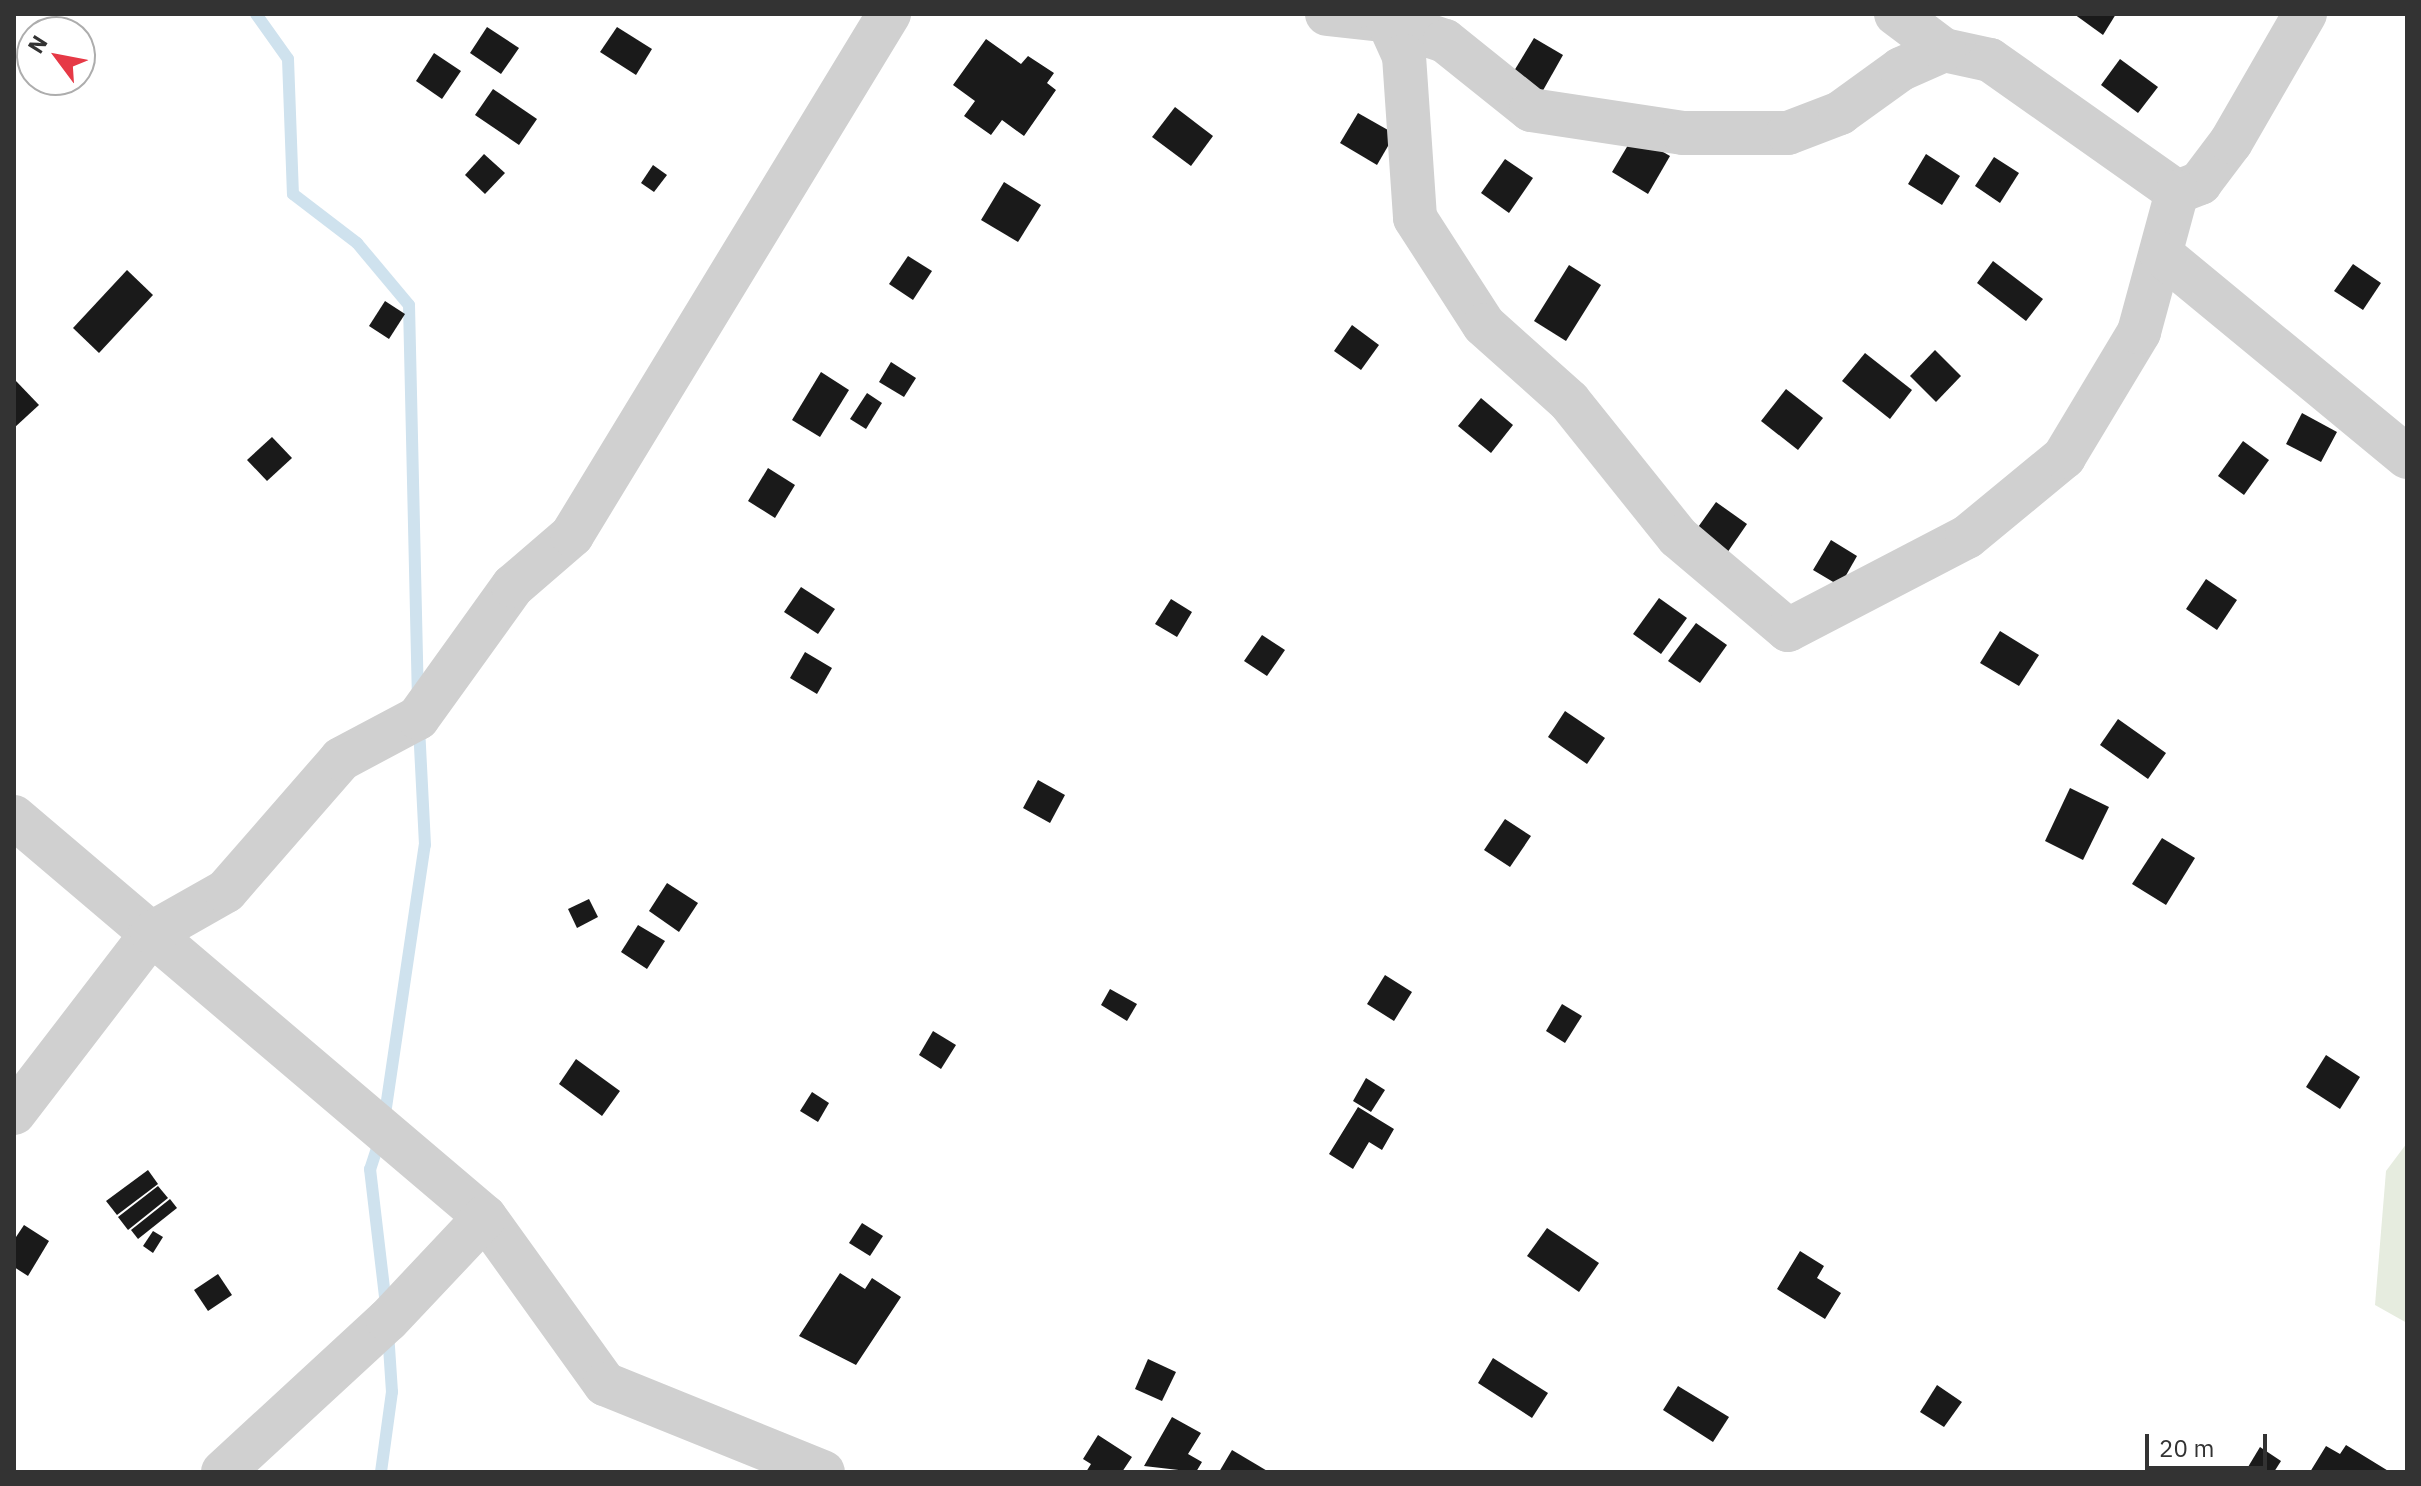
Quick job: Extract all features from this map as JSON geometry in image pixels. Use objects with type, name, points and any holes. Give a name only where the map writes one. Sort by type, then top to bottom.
[{"type":"street","points":[[14,1113],[152,933],[226,891],[341,759],[418,718],[513,586],[572,535],[889,14]]},
{"type":"street","points":[[1327,14],[1384,17],[1445,41],[1531,110],[1683,133],[1788,133],[1840,113],[1901,69],[1944,50]]},
{"type":"street","points":[[1896,14],[1944,50],[1990,60],[2177,192]]},
{"type":"street","points":[[2177,192],[2200,183],[2231,142],[2305,14]]},
{"type":"street","points":[[1384,17],[1404,56],[1415,218],[1484,325],[1569,401],[1678,537],[1788,630],[1967,537],[2064,457],[2139,332],[2177,192]]},
{"type":"street","points":[[2161,254],[2407,457]]},
{"type":"street","points":[[14,817],[485,1217],[605,1384],[823,1472]]},
{"type":"street","points":[[223,1472],[485,1217]]},
{"type":"shaded area","points":[[2407,1143],[2407,1323],[2375,1305],[2386,1171]]},
{"type":"building","points":[[2074,14],[2116,14],[2103,35]]},
{"type":"building","points":[[487,27],[519,48],[501,74],[470,53]]},
{"type":"building","points":[[617,27],[652,49],[636,75],[600,52]]},
{"type":"building","points":[[1534,38],[1563,55],[1541,94],[1511,76]]},
{"type":"building","points":[[986,39],[1021,64],[1028,56],[1054,73],[1047,83],[1056,90],[1024,136],[1002,120],[991,135],[964,116],[975,101],[953,85]]},
{"type":"building","points":[[434,53],[461,71],[442,99],[416,81]]},
{"type":"building","points":[[2120,59],[2158,87],[2138,113],[2101,85]]},
{"type":"building","points":[[493,89],[537,119],[519,145],[475,115]]},
{"type":"building","points":[[1175,107],[1213,136],[1191,166],[1152,137]]},
{"type":"building","points":[[1358,113],[1395,134],[1377,165],[1340,143]]},
{"type":"building","points":[[1634,135],[1670,156],[1648,194],[1612,172]]},
{"type":"building","points":[[484,154],[505,173],[485,194],[465,175]]},
{"type":"building","points":[[1926,154],[1960,176],[1942,205],[1908,184]]},
{"type":"building","points":[[1994,157],[2019,173],[2000,203],[1975,186]]},
{"type":"building","points":[[1505,159],[1533,178],[1509,213],[1481,193]]},
{"type":"building","points":[[653,165],[667,175],[654,192],[641,183]]},
{"type":"building","points":[[1004,182],[1041,205],[1018,242],[981,220]]},
{"type":"building","points":[[908,256],[932,271],[913,300],[889,284]]},
{"type":"building","points":[[1993,261],[2043,299],[2026,321],[1977,283]]},
{"type":"building","points":[[2353,264],[2381,283],[2363,310],[2334,291]]},
{"type":"building","points":[[1569,265],[1601,285],[1566,341],[1534,321]]},
{"type":"building","points":[[127,270],[153,295],[99,353],[73,328]]},
{"type":"building","points":[[385,301],[405,314],[389,339],[369,326]]},
{"type":"building","points":[[1352,325],[1379,345],[1361,370],[1334,351]]},
{"type":"building","points":[[1935,350],[1961,376],[1936,402],[1910,376]]},
{"type":"building","points":[[1865,353],[1912,390],[1890,419],[1842,381]]},
{"type":"building","points":[[891,362],[916,378],[904,397],[879,382]]},
{"type":"building","points":[[821,372],[849,390],[820,437],[792,420]]},
{"type":"building","points":[[16,381],[39,405],[14,428],[14,383]]},
{"type":"building","points":[[1786,389],[1823,418],[1798,450],[1761,421]]},
{"type":"building","points":[[867,393],[882,403],[866,429],[850,419]]},
{"type":"building","points":[[1481,398],[1513,425],[1491,453],[1458,426]]},
{"type":"building","points":[[2302,413],[2337,432],[2321,462],[2286,444]]},
{"type":"building","points":[[272,437],[292,458],[267,481],[247,460]]},
{"type":"building","points":[[2243,441],[2269,460],[2244,495],[2218,476]]},
{"type":"building","points":[[768,468],[795,485],[775,518],[748,501]]},
{"type":"building","points":[[1716,502],[1747,524],[1727,553],[1696,530]]},
{"type":"building","points":[[1831,540],[1857,556],[1840,586],[1813,570]]},
{"type":"building","points":[[2206,579],[2237,600],[2217,630],[2186,609]]},
{"type":"building","points":[[801,587],[835,609],[818,634],[784,612]]},
{"type":"building","points":[[1659,598],[1687,618],[1661,654],[1633,634]]},
{"type":"building","points":[[1171,599],[1192,612],[1177,637],[1155,624]]},
{"type":"building","points":[[1696,623],[1727,645],[1700,683],[1668,661]]},
{"type":"building","points":[[2000,631],[2039,655],[2019,686],[1980,663]]},
{"type":"building","points":[[1262,635],[1285,650],[1267,676],[1244,661]]},
{"type":"building","points":[[805,652],[832,668],[817,694],[790,678]]},
{"type":"building","points":[[1565,711],[1605,738],[1587,764],[1548,737]]},
{"type":"building","points":[[2118,719],[2166,753],[2148,779],[2100,745]]},
{"type":"building","points":[[1038,780],[1065,795],[1050,823],[1023,808]]},
{"type":"building","points":[[2070,788],[2109,807],[2083,860],[2045,841]]},
{"type":"building","points":[[1505,819],[1531,836],[1510,867],[1484,850]]},
{"type":"building","points":[[2162,838],[2195,858],[2166,905],[2132,884]]},
{"type":"building","points":[[667,883],[698,903],[679,932],[649,911]]},
{"type":"building","points":[[589,899],[598,917],[577,928],[568,909]]},
{"type":"building","points":[[638,925],[665,941],[647,969],[621,952]]},
{"type":"building","points":[[1385,975],[1412,992],[1394,1021],[1367,1004]]},
{"type":"building","points":[[1110,989],[1137,1004],[1127,1021],[1101,1005]]},
{"type":"building","points":[[1562,1004],[1582,1016],[1565,1043],[1546,1031]]},
{"type":"building","points":[[933,1031],[956,1045],[941,1069],[919,1055]]},
{"type":"building","points":[[2326,1055],[2360,1077],[2340,1109],[2306,1087]]},
{"type":"building","points":[[576,1059],[620,1091],[602,1116],[559,1084]]},
{"type":"building","points":[[1366,1078],[1385,1090],[1371,1112],[1353,1101]]},
{"type":"building","points":[[812,1092],[829,1103],[818,1122],[800,1111]]},
{"type":"building","points":[[1358,1107],[1394,1129],[1382,1150],[1369,1142],[1353,1169],[1329,1154]]},
{"type":"building","points":[[148,1170],[158,1184],[117,1215],[106,1201]]},
{"type":"building","points":[[158,1186],[168,1198],[128,1230],[118,1217]]},
{"type":"building","points":[[170,1199],[177,1208],[138,1239],[131,1230]]},
{"type":"building","points":[[862,1223],[883,1236],[870,1256],[849,1243]]},
{"type":"building","points":[[24,1225],[49,1241],[28,1276],[14,1267],[14,1240]]},
{"type":"building","points":[[1547,1228],[1599,1263],[1579,1292],[1527,1256]]},
{"type":"building","points":[[153,1231],[163,1237],[153,1253],[143,1246]]},
{"type":"building","points":[[1800,1251],[1824,1266],[1817,1278],[1841,1293],[1825,1319],[1777,1289]]},
{"type":"building","points":[[840,1273],[865,1289],[872,1278],[901,1297],[856,1365],[799,1336]]},
{"type":"building","points":[[218,1274],[232,1295],[208,1311],[194,1290]]},
{"type":"building","points":[[1493,1358],[1548,1393],[1532,1418],[1478,1383]]},
{"type":"building","points":[[1148,1359],[1176,1372],[1162,1401],[1135,1389]]},
{"type":"building","points":[[1937,1385],[1962,1402],[1944,1427],[1920,1412]]},
{"type":"building","points":[[1678,1386],[1729,1417],[1713,1442],[1663,1410]]},
{"type":"building","points":[[1172,1417],[1201,1433],[1188,1454],[1202,1462],[1196,1472],[1144,1466]]},
{"type":"building","points":[[1098,1435],[1132,1457],[1122,1472],[1086,1472],[1091,1464],[1083,1459]]},
{"type":"building","points":[[2346,1445],[2390,1472],[2310,1472],[2326,1446],[2340,1454]]},
{"type":"building","points":[[2260,1447],[2281,1461],[2274,1472],[2245,1472]]},
{"type":"building","points":[[1232,1450],[1269,1472],[1219,1472]]},
{"type":"waterway","points":[[256,14],[288,59],[293,194],[357,243],[409,305],[418,696]]},
{"type":"waterway","points":[[384,1121],[425,845],[419,726]]},
{"type":"waterway","points":[[380,1139],[370,1169],[386,1306]]},
{"type":"waterway","points":[[381,1472],[392,1392],[388,1332]]}]
